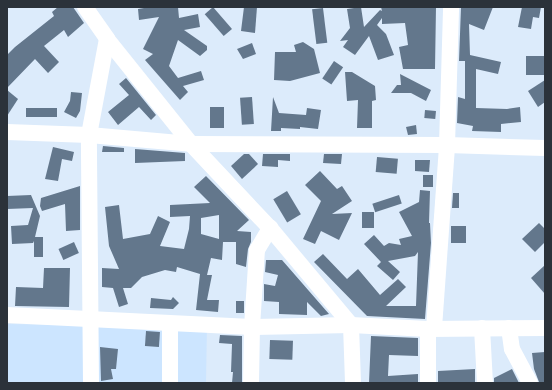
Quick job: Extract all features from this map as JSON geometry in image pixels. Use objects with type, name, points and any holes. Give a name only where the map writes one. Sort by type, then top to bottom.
[{"type":"street","points":[[85,7],[191,144],[270,228],[351,325],[353,383]]},
{"type":"street","points":[[91,383],[89,320],[89,135],[104,32],[101,7]]},
{"type":"street","points":[[428,383],[431,328],[447,145],[451,7]]},
{"type":"street","points":[[7,132],[89,135],[191,144],[447,145],[545,148]]},
{"type":"street","points":[[251,383],[252,327],[258,250],[270,228]]},
{"type":"street","points":[[7,315],[252,327],[351,325],[431,328],[545,328]]},
{"type":"street","points":[[170,324],[170,383]]},
{"type":"street","points":[[482,328],[485,383]]},
{"type":"street","points":[[509,328],[512,349],[530,383]]},
{"type":"shaded area","points":[[7,324],[207,327],[206,383],[7,383]]},
{"type":"building","points":[[58,7],[73,7],[84,23],[68,37],[64,30],[44,46],[59,62],[48,73],[35,59],[7,88],[7,55],[54,16],[52,12]]},
{"type":"building","points":[[150,7],[178,7],[179,18],[198,14],[200,27],[184,30],[207,46],[207,50],[200,56],[178,40],[169,66],[178,78],[201,71],[204,80],[183,86],[188,92],[180,100],[145,60],[153,54],[143,49],[159,17],[139,20],[138,9]]},
{"type":"building","points":[[213,7],[232,29],[224,36],[205,14]]},
{"type":"building","points":[[244,7],[257,7],[255,33],[241,31]]},
{"type":"building","points":[[361,7],[364,27],[380,10],[382,11],[381,7],[436,7],[435,69],[403,69],[399,47],[408,45],[405,23],[382,24],[382,18],[377,25],[386,34],[394,55],[378,60],[369,36],[355,55],[343,47],[348,40],[340,41],[350,28],[347,9]]},
{"type":"building","points":[[461,7],[493,7],[484,30],[469,24],[470,55],[501,62],[498,74],[476,69],[476,108],[507,109],[520,107],[521,122],[501,124],[501,132],[472,131],[473,126],[457,123],[458,97],[465,99],[465,61],[459,61]]},
{"type":"building","points":[[522,7],[541,7],[539,18],[533,17],[531,29],[518,27]]},
{"type":"building","points":[[323,8],[327,43],[316,44],[312,9]]},
{"type":"building","points":[[303,42],[314,49],[320,73],[290,81],[274,80],[275,52],[296,52],[294,45]]},
{"type":"building","points":[[252,43],[256,54],[243,59],[237,49]]},
{"type":"building","points":[[526,56],[545,56],[545,75],[526,75]]},
{"type":"building","points":[[334,61],[343,67],[331,85],[322,78]]},
{"type":"building","points":[[345,72],[352,72],[375,86],[376,100],[372,101],[372,128],[357,128],[358,100],[347,101]]},
{"type":"building","points":[[400,74],[431,90],[426,101],[411,93],[391,93],[397,85],[401,85]]},
{"type":"building","points":[[126,78],[156,115],[151,120],[139,107],[118,125],[108,112],[129,95],[119,84]]},
{"type":"building","points":[[545,80],[545,102],[538,107],[528,91]]},
{"type":"building","points":[[7,90],[18,99],[7,116]]},
{"type":"building","points":[[71,92],[82,93],[80,111],[76,118],[64,112],[70,101]]},
{"type":"building","points":[[252,97],[254,124],[242,125],[240,98]]},
{"type":"building","points":[[273,97],[279,113],[306,115],[307,108],[321,110],[318,129],[300,127],[300,129],[281,128],[281,131],[271,131]]},
{"type":"building","points":[[210,107],[224,107],[224,128],[210,128]]},
{"type":"building","points":[[26,108],[57,108],[57,117],[26,117]]},
{"type":"building","points":[[425,110],[436,111],[435,119],[424,118]]},
{"type":"building","points":[[416,125],[417,134],[408,135],[406,127]]},
{"type":"building","points":[[103,146],[124,148],[124,152],[102,152]]},
{"type":"building","points":[[53,147],[74,152],[72,161],[62,159],[58,181],[45,179]]},
{"type":"building","points":[[135,149],[185,153],[185,161],[135,163]]},
{"type":"building","points":[[244,154],[249,154],[258,164],[242,179],[231,166]]},
{"type":"building","points":[[263,154],[290,154],[290,161],[278,160],[278,167],[262,166]]},
{"type":"building","points":[[324,154],[342,154],[341,164],[323,163]]},
{"type":"building","points":[[377,157],[398,159],[397,174],[376,172]]},
{"type":"building","points":[[415,160],[430,160],[429,172],[415,171]]},
{"type":"building","points":[[320,171],[337,189],[342,186],[352,201],[332,214],[352,213],[339,240],[321,231],[315,244],[303,239],[321,201],[305,185]]},
{"type":"building","points":[[423,175],[433,175],[433,187],[423,187]]},
{"type":"building","points":[[206,176],[249,220],[237,231],[251,232],[251,242],[248,249],[246,267],[236,264],[236,242],[223,242],[222,260],[211,258],[207,275],[212,275],[207,300],[219,300],[218,312],[196,310],[200,274],[177,267],[176,272],[165,270],[142,277],[131,288],[123,288],[128,304],[119,307],[113,288],[102,287],[102,268],[119,269],[109,246],[105,207],[119,205],[123,239],[150,234],[158,216],[170,222],[160,246],[184,249],[189,229],[190,216],[170,217],[170,205],[210,203],[194,187]],"holes":[[[219,215],[219,239],[201,234],[201,218]]]},
{"type":"building","points":[[80,186],[80,230],[66,231],[65,204],[42,211],[40,206],[41,198]]},
{"type":"building","points":[[420,190],[430,191],[429,223],[431,243],[425,319],[367,316],[314,262],[323,254],[347,279],[358,269],[380,295],[398,279],[406,287],[386,306],[416,306],[418,252],[415,256],[388,261],[400,272],[393,280],[377,266],[381,262],[364,244],[374,235],[384,246],[389,243],[401,245],[399,239],[412,236],[399,212],[419,202]]},
{"type":"building","points":[[287,191],[301,214],[287,222],[273,199]]},
{"type":"building","points":[[453,193],[459,193],[459,208],[452,208]]},
{"type":"building","points":[[31,195],[40,216],[35,237],[43,237],[43,257],[34,257],[34,241],[33,243],[12,244],[11,226],[28,225],[33,208],[7,209],[7,196]]},
{"type":"building","points":[[399,195],[402,204],[375,212],[372,204]]},
{"type":"building","points":[[362,212],[374,212],[374,228],[362,228]]},
{"type":"building","points":[[539,223],[545,229],[545,242],[535,252],[522,239]]},
{"type":"building","points":[[451,226],[466,226],[466,243],[451,243]]},
{"type":"building","points":[[74,242],[79,253],[63,260],[58,249]]},
{"type":"building","points":[[266,260],[282,260],[329,314],[321,316],[307,302],[307,315],[279,314],[279,302],[264,301],[264,284],[275,286],[278,275],[265,272]]},
{"type":"building","points":[[545,265],[545,294],[531,278]]},
{"type":"building","points":[[44,268],[70,268],[69,307],[15,306],[16,287],[43,288]]},
{"type":"building","points":[[173,297],[179,303],[173,309],[150,308],[151,298],[171,300]]},
{"type":"building","points":[[236,301],[244,301],[244,313],[236,313]]},
{"type":"building","points":[[146,331],[160,332],[159,347],[145,346]]},
{"type":"building","points":[[220,335],[242,336],[242,383],[232,383],[232,344],[219,343]]},
{"type":"building","points":[[371,336],[418,338],[418,356],[389,355],[388,376],[418,374],[418,383],[369,383]]},
{"type":"building","points":[[270,340],[293,341],[292,360],[269,359]]},
{"type":"building","points":[[100,347],[118,349],[116,369],[111,369],[113,379],[101,381]]},
{"type":"building","points":[[545,352],[545,382],[539,382],[534,369],[532,353]]},
{"type":"building","points":[[475,369],[475,383],[438,383],[438,371]]},
{"type":"building","points":[[512,369],[519,383],[494,383],[494,378]]}]
